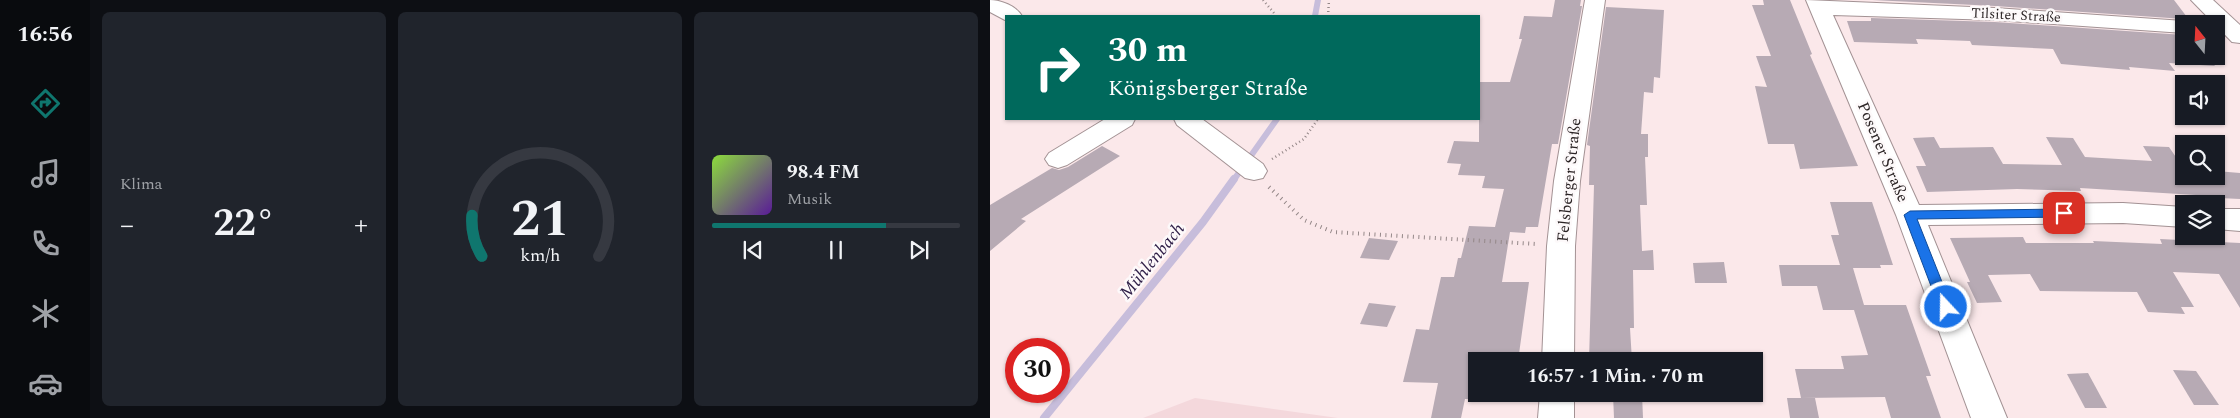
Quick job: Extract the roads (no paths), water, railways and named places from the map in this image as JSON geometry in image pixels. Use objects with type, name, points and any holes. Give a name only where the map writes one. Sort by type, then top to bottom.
[{"type":"street","name":"Felsberger Straße","points":[[1558,352],[1561,246],[1572,138],[1595,0]]},
{"type":"street","points":[[2201,0],[2230,33]]},
{"type":"street","points":[[990,3],[1010,15]]},
{"type":"street","name":"Tilsiter Straße","points":[[1818,4],[2175,26]]},
{"type":"street","name":"Posener Straße","points":[[1818,4],[1910,215],[1989,418]]},
{"type":"street","points":[[1058,159],[1121,120]]},
{"type":"street","points":[[1187,120],[1246,164]]},
{"type":"street","points":[[1910,215],[2114,213],[2175,216]]},
{"type":"street","points":[[2225,219],[2240,220]]},
{"type":"street","points":[[1556,418],[1557,402]]},
{"type":"waterway","name":"Mühlenbach","points":[[1315,15],[1318,0]]},
{"type":"waterway","name":"Mühlenbach","points":[[1233,181],[1276,120]]},
{"type":"waterway","name":"Mühlenbach","points":[[1044,418],[1203,222],[1234,179]]}]
